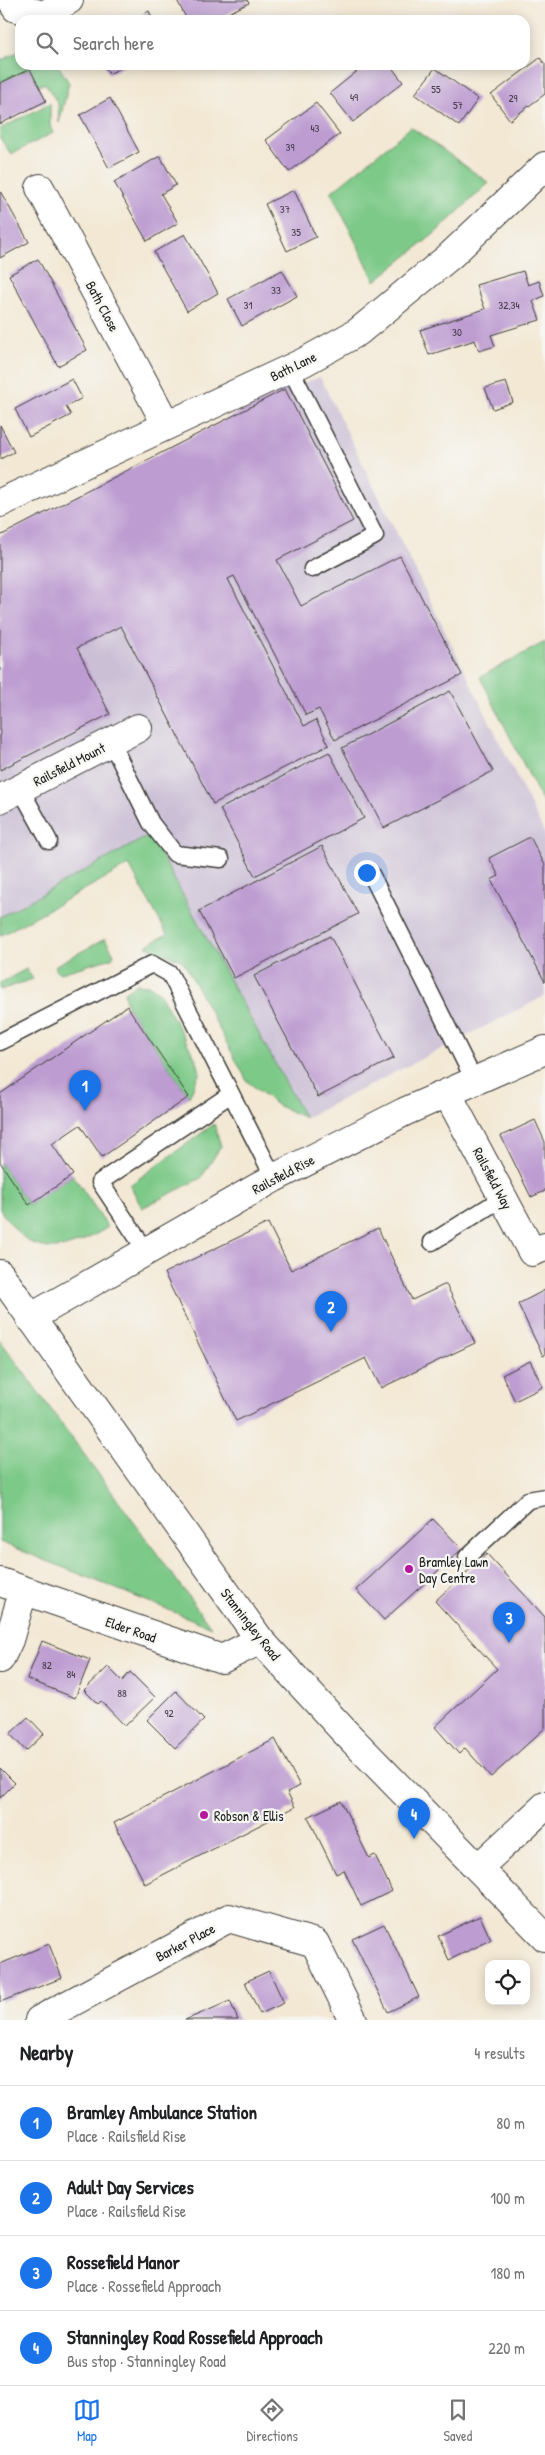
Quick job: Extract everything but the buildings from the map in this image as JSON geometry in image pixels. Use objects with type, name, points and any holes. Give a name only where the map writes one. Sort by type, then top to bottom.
[{"type":"street","points":[[14,4],[44,15],[69,0]]},
{"type":"street","name":"Bath Lane","points":[[0,503],[166,424],[290,368],[358,332],[450,256],[545,166]]},
{"type":"street","name":"Bath Close","points":[[40,188],[166,424]]},
{"type":"street","name":"Railsfield Mount","points":[[10,794],[138,728]]},
{"type":"street","name":"Railsfield Rise","points":[[30,1318],[274,1178],[404,1112],[545,1050]]},
{"type":"street","name":"Railsfield Way","points":[[447,1093],[532,1252],[545,1247]]},
{"type":"street","name":"Stanningley Road","points":[[0,1274],[260,1640],[343,1730],[545,1937]]},
{"type":"street","points":[[0,1659],[9,1640],[12,1587]]},
{"type":"street","name":"Elder Road","points":[[12,1587],[222,1659],[260,1640]]},
{"type":"street","points":[[478,1868],[545,1806]]},
{"type":"street","name":"Barker Place","points":[[39,2020],[228,1918],[315,1943],[353,2020]]},
{"type":"lane","points":[[290,368],[375,536],[312,569]]},
{"type":"lane","points":[[111,742],[151,823],[175,854],[221,859]]},
{"type":"lane","points":[[10,794],[49,841]]},
{"type":"lane","points":[[370,874],[474,1080]]},
{"type":"lane","points":[[0,1042],[152,964],[170,974],[274,1178]]},
{"type":"lane","points":[[146,1251],[100,1182],[232,1094]]},
{"type":"lane","points":[[432,1242],[504,1197]]},
{"type":"lane","points":[[467,1557],[528,1500],[545,1497]]},
{"type":"shaded area","points":[[320,377],[545,834],[545,996],[305,1118],[150,835],[0,917],[0,536],[285,389]]},
{"type":"green space","points":[[15,54],[15,70],[28,70],[0,83],[0,61]]},
{"type":"green space","points":[[31,70],[61,70],[69,83],[59,123],[58,104],[45,83],[39,86]]},
{"type":"green space","points":[[50,103],[50,126],[53,133],[11,154],[0,138],[0,129]]},
{"type":"green space","points":[[411,127],[489,183],[433,235],[375,281],[331,192]]},
{"type":"green space","points":[[545,642],[545,807],[480,677]]},
{"type":"green space","points":[[150,835],[305,1118],[277,1105],[247,1081],[183,961],[146,946],[167,934],[129,865],[0,936],[0,917]]},
{"type":"green space","points":[[105,939],[114,954],[112,958],[61,973],[55,970],[56,965]]},
{"type":"green space","points":[[26,969],[33,979],[0,990],[0,983]]},
{"type":"green space","points":[[136,984],[148,985],[159,992],[197,1061],[200,1072],[189,1097],[127,1006],[124,992]]},
{"type":"green space","points":[[214,1124],[221,1146],[201,1178],[142,1208],[130,1185]]},
{"type":"green space","points":[[0,1162],[29,1205],[73,1175],[108,1227],[83,1241],[58,1248],[34,1244],[23,1237],[0,1209]]},
{"type":"green space","points":[[0,1340],[211,1627],[0,1542]]},
{"type":"place","name":"Bramley Ambulance Station","points":[[85,1111]]},
{"type":"place","name":"Adult Day Services","points":[[331,1332]]},
{"type":"place","name":"Bramley Lawn Day Centre","points":[[409,1569]]},
{"type":"place","name":"Rossefield Manor","points":[[509,1643]]},
{"type":"place","name":"Robson & Ellis","points":[[204,1815]]},
{"type":"place","name":"Stanningley Road Rossefield Approach","points":[[414,1839]]}]
